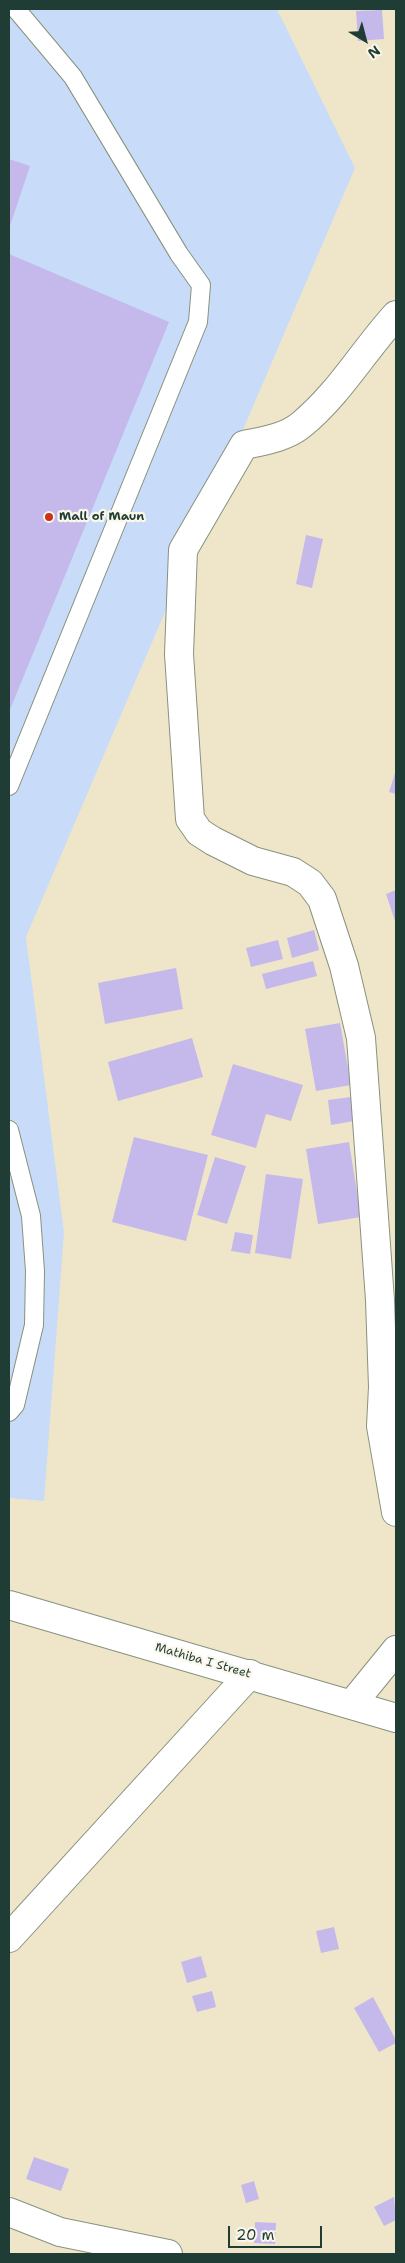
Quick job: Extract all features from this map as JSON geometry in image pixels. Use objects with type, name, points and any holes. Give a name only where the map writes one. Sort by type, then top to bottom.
[{"type":"street","points":[[396,315],[334,391],[300,426],[274,439],[244,445],[183,550],[179,654],[190,819],[199,832],[213,841],[253,861],[293,872],[310,882],[322,899],[344,966],[362,1038],[380,1300],[384,1387],[381,1426],[396,1512]]},
{"type":"street","name":"Mathiba I Street","points":[[9,1605],[396,1718]]},
{"type":"street","points":[[352,1704],[396,1650]]},
{"type":"street","points":[[9,1938],[250,1674]]},
{"type":"street","points":[[9,2212],[60,2232],[168,2254]]},
{"type":"lane","points":[[9,786],[198,322],[201,285],[179,254],[73,77],[16,9]]},
{"type":"lane","points":[[9,1130],[31,1216],[35,1271],[34,1325],[15,1405],[9,1412]]},
{"type":"shaded area","points":[[9,9],[277,9],[355,168],[26,937],[64,1232],[44,1501],[9,1498]]},
{"type":"building","points":[[382,10],[384,39],[358,41],[356,11]]},
{"type":"building","points":[[9,159],[30,166],[9,229]]},
{"type":"building","name":"Mall of Maun","points":[[9,254],[169,322],[9,712]]},
{"type":"building","points":[[306,535],[323,539],[312,588],[296,584]]},
{"type":"building","points":[[396,770],[396,794],[389,792]]},
{"type":"building","points":[[396,890],[396,924],[386,894]]},
{"type":"building","points":[[314,930],[319,950],[292,958],[287,938]]},
{"type":"building","points":[[278,940],[283,959],[251,967],[246,948]]},
{"type":"building","points":[[313,961],[317,976],[266,989],[262,974]]},
{"type":"building","points":[[176,968],[183,1009],[105,1024],[98,983]]},
{"type":"building","points":[[340,1023],[351,1085],[316,1091],[305,1029]]},
{"type":"building","points":[[192,1038],[203,1077],[118,1101],[108,1062]]},
{"type":"building","points":[[233,1064],[303,1085],[291,1121],[266,1114],[256,1148],[211,1135]]},
{"type":"building","points":[[351,1097],[354,1121],[331,1125],[328,1100]]},
{"type":"building","points":[[134,1137],[208,1155],[186,1241],[112,1222]]},
{"type":"building","points":[[349,1142],[361,1217],[318,1224],[306,1149]]},
{"type":"building","points":[[215,1157],[246,1166],[227,1224],[197,1215]]},
{"type":"building","points":[[266,1174],[303,1179],[291,1259],[255,1253]]},
{"type":"building","points":[[235,1232],[253,1235],[250,1254],[231,1251]]},
{"type":"building","points":[[334,1927],[339,1949],[321,1953],[316,1931]]},
{"type":"building","points":[[201,1956],[207,1977],[187,1983],[181,1962]]},
{"type":"building","points":[[212,1991],[216,2007],[197,2012],[192,1996]]},
{"type":"building","points":[[373,1997],[396,2040],[396,2043],[379,2052],[354,2008]]},
{"type":"building","points":[[34,2157],[69,2169],[61,2191],[26,2179]]},
{"type":"building","points":[[254,2181],[259,2199],[246,2203],[241,2185]]},
{"type":"building","points":[[394,2197],[396,2220],[384,2226],[374,2207]]},
{"type":"building","points":[[255,2222],[276,2223],[275,2244],[254,2243]]},
{"type":"place","name":"Mall of Maun","points":[[49,517]]}]
